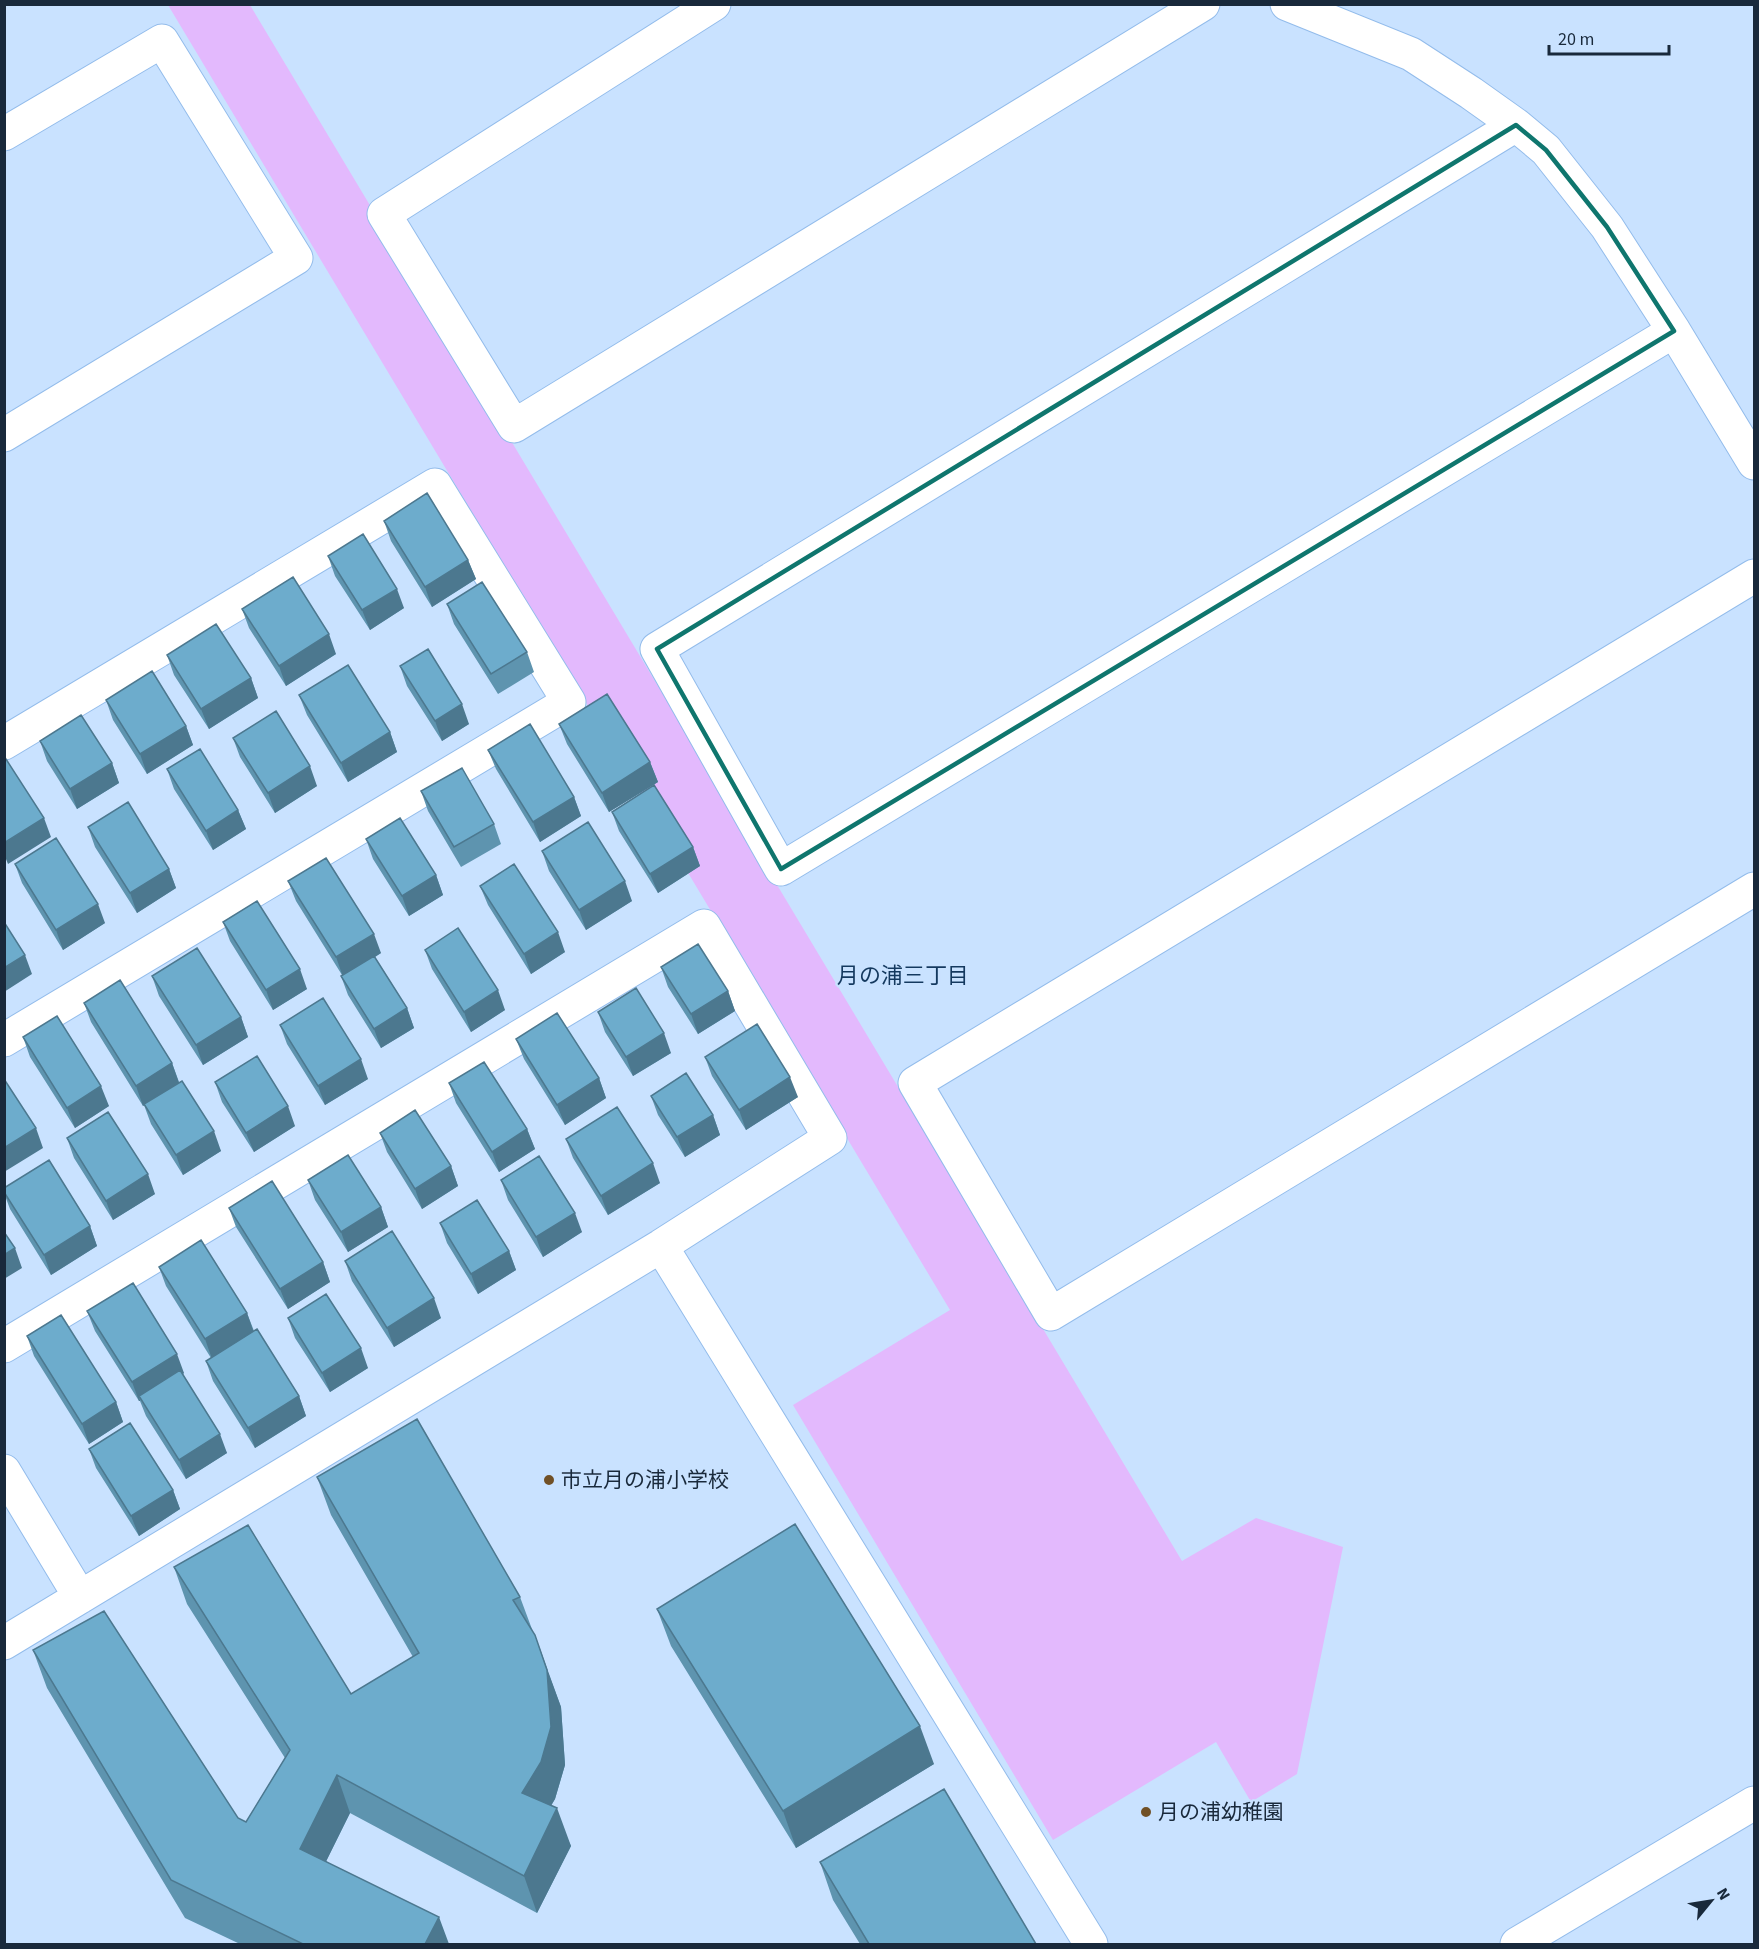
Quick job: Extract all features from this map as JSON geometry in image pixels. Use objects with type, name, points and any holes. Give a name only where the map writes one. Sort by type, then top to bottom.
[{"type":"street","points":[[714,4],[384,214],[514,426],[1203,4]]},
{"type":"street","points":[[1287,4],[1411,54],[1471,93],[1546,150],[1607,227],[1755,464]]},
{"type":"street","points":[[4,134],[162,41],[296,258],[4,435]]},
{"type":"street","points":[[1516,125],[657,649],[781,869],[1674,331]]},
{"type":"street","points":[[4,742],[435,485],[569,702],[4,1040]]},
{"type":"street","points":[[1755,576],[915,1083],[1051,1314],[1755,889]]},
{"type":"street","points":[[4,1346],[704,926],[830,1138],[661,1246],[4,1643]]},
{"type":"street","points":[[661,1246],[1091,1944]]},
{"type":"street","points":[[4,1471],[80,1597]]},
{"type":"street","points":[[1517,1944],[1755,1803]]},
{"type":"highlighted area","points":[[1516,125],[1546,150],[1607,227],[1674,331],[781,869],[657,649]]},
{"type":"shaded area","points":[[168,5],[250,5],[1182,1561],[1256,1518],[1343,1547],[1297,1774],[1251,1802],[1216,1742],[1053,1840],[793,1405],[950,1310]]},
{"type":"building","points":[[427,493],[468,560],[425,587],[384,521]]},
{"type":"building","points":[[363,534],[397,589],[362,610],[328,556]]},
{"type":"building","points":[[293,577],[329,634],[279,666],[242,609]]},
{"type":"building","points":[[482,582],[527,652],[491,674],[447,604]]},
{"type":"building","points":[[216,624],[251,678],[201,709],[167,655]]},
{"type":"building","points":[[428,649],[462,704],[435,721],[400,666]]},
{"type":"building","points":[[348,665],[390,732],[341,763],[299,695]]},
{"type":"building","points":[[152,671],[186,726],[140,754],[106,700]]},
{"type":"building","points":[[607,694],[650,762],[602,793],[559,724]]},
{"type":"building","points":[[276,711],[310,766],[268,793],[233,738]]},
{"type":"building","points":[[81,715],[112,763],[70,789],[40,741]]},
{"type":"building","points":[[530,724],[574,797],[533,822],[488,750]]},
{"type":"building","points":[[200,749],[238,810],[206,831],[167,769]]},
{"type":"building","points":[[4,756],[44,818],[4,843]]},
{"type":"building","points":[[462,768],[494,824],[454,847],[421,791]]},
{"type":"building","points":[[654,785],[693,847],[650,874],[612,812]]},
{"type":"building","points":[[128,802],[169,869],[130,893],[88,827]]},
{"type":"building","points":[[400,818],[436,875],[402,896],[366,839]]},
{"type":"building","points":[[588,822],[625,881],[579,910],[542,851]]},
{"type":"building","points":[[56,838],[98,904],[56,930],[15,864]]},
{"type":"building","points":[[326,858],[374,934],[336,957],[288,881]]},
{"type":"building","points":[[514,864],[558,932],[524,954],[480,886]]},
{"type":"building","points":[[257,901],[300,969],[266,990],[223,922]]},
{"type":"building","points":[[4,922],[25,955],[4,968]]},
{"type":"building","points":[[458,928],[498,990],[464,1012],[425,950]]},
{"type":"building","points":[[698,944],[728,991],[691,1014],[661,967]]},
{"type":"building","points":[[197,948],[241,1017],[196,1045],[152,976]]},
{"type":"building","points":[[374,956],[407,1008],[374,1029],[341,976]]},
{"type":"building","points":[[120,980],[172,1063],[136,1086],[84,1003]]},
{"type":"building","points":[[636,988],[664,1033],[626,1057],[598,1012]]},
{"type":"building","points":[[323,998],[361,1059],[318,1086],[280,1025]]},
{"type":"building","points":[[557,1013],[599,1078],[557,1105],[516,1039]]},
{"type":"building","points":[[57,1016],[101,1086],[67,1108],[23,1037]]},
{"type":"building","points":[[757,1024],[790,1077],[739,1110],[705,1057]]},
{"type":"building","points":[[257,1056],[288,1106],[246,1133],[215,1082]]},
{"type":"building","points":[[484,1062],[527,1129],[492,1152],[449,1083]]},
{"type":"building","points":[[686,1073],[713,1115],[677,1137],[651,1096]]},
{"type":"building","points":[[4,1079],[36,1128],[4,1148]]},
{"type":"building","points":[[182,1081],[214,1131],[176,1155],[144,1104]]},
{"type":"building","points":[[617,1107],[653,1163],[601,1196],[566,1139]]},
{"type":"building","points":[[415,1110],[451,1166],[415,1189],[380,1133]]},
{"type":"building","points":[[108,1112],[148,1174],[106,1201],[67,1138]]},
{"type":"building","points":[[348,1155],[381,1207],[341,1232],[308,1180]]},
{"type":"building","points":[[539,1156],[575,1213],[536,1237],[501,1180]]},
{"type":"building","points":[[49,1160],[90,1226],[44,1255],[4,1192],[4,1188]]},
{"type":"building","points":[[272,1181],[323,1262],[280,1289],[229,1208]]},
{"type":"building","points":[[477,1200],[509,1251],[471,1274],[440,1223]]},
{"type":"building","points":[[392,1231],[434,1298],[387,1328],[345,1261]]},
{"type":"building","points":[[4,1232],[15,1248],[4,1255]]},
{"type":"building","points":[[201,1240],[247,1313],[205,1339],[159,1267]]},
{"type":"building","points":[[133,1283],[177,1354],[132,1382],[87,1311]]},
{"type":"building","points":[[326,1294],[361,1348],[322,1373],[288,1318]]},
{"type":"building","points":[[61,1315],[116,1402],[82,1424],[27,1336]]},
{"type":"building","points":[[257,1329],[299,1396],[248,1428],[206,1361]]},
{"type":"building","points":[[180,1370],[220,1434],[179,1460],[139,1396]]},
{"type":"building","points":[[417,1419],[520,1597],[513,1600],[535,1635],[547,1670],[551,1727],[541,1762],[522,1793],[557,1808],[524,1876],[337,1775],[300,1849],[439,1917],[425,1944],[303,1944],[171,1880],[33,1650],[104,1611],[238,1818],[246,1822],[290,1750],[174,1567],[248,1525],[351,1694],[419,1653],[317,1477]]},
{"type":"building","points":[[130,1423],[173,1490],[131,1516],[89,1449]]},
{"type":"building","points":[[795,1524],[920,1726],[783,1811],[657,1609]]},
{"type":"building","points":[[944,1789],[1036,1944],[869,1944],[820,1862]]},
{"type":"place","name":"市立月の浦小学校","points":[[549,1480]]},
{"type":"place","name":"月の浦幼稚園","points":[[1146,1812]]},
{"type":"district","name":"月の浦三丁目","points":[[903,975]]}]
